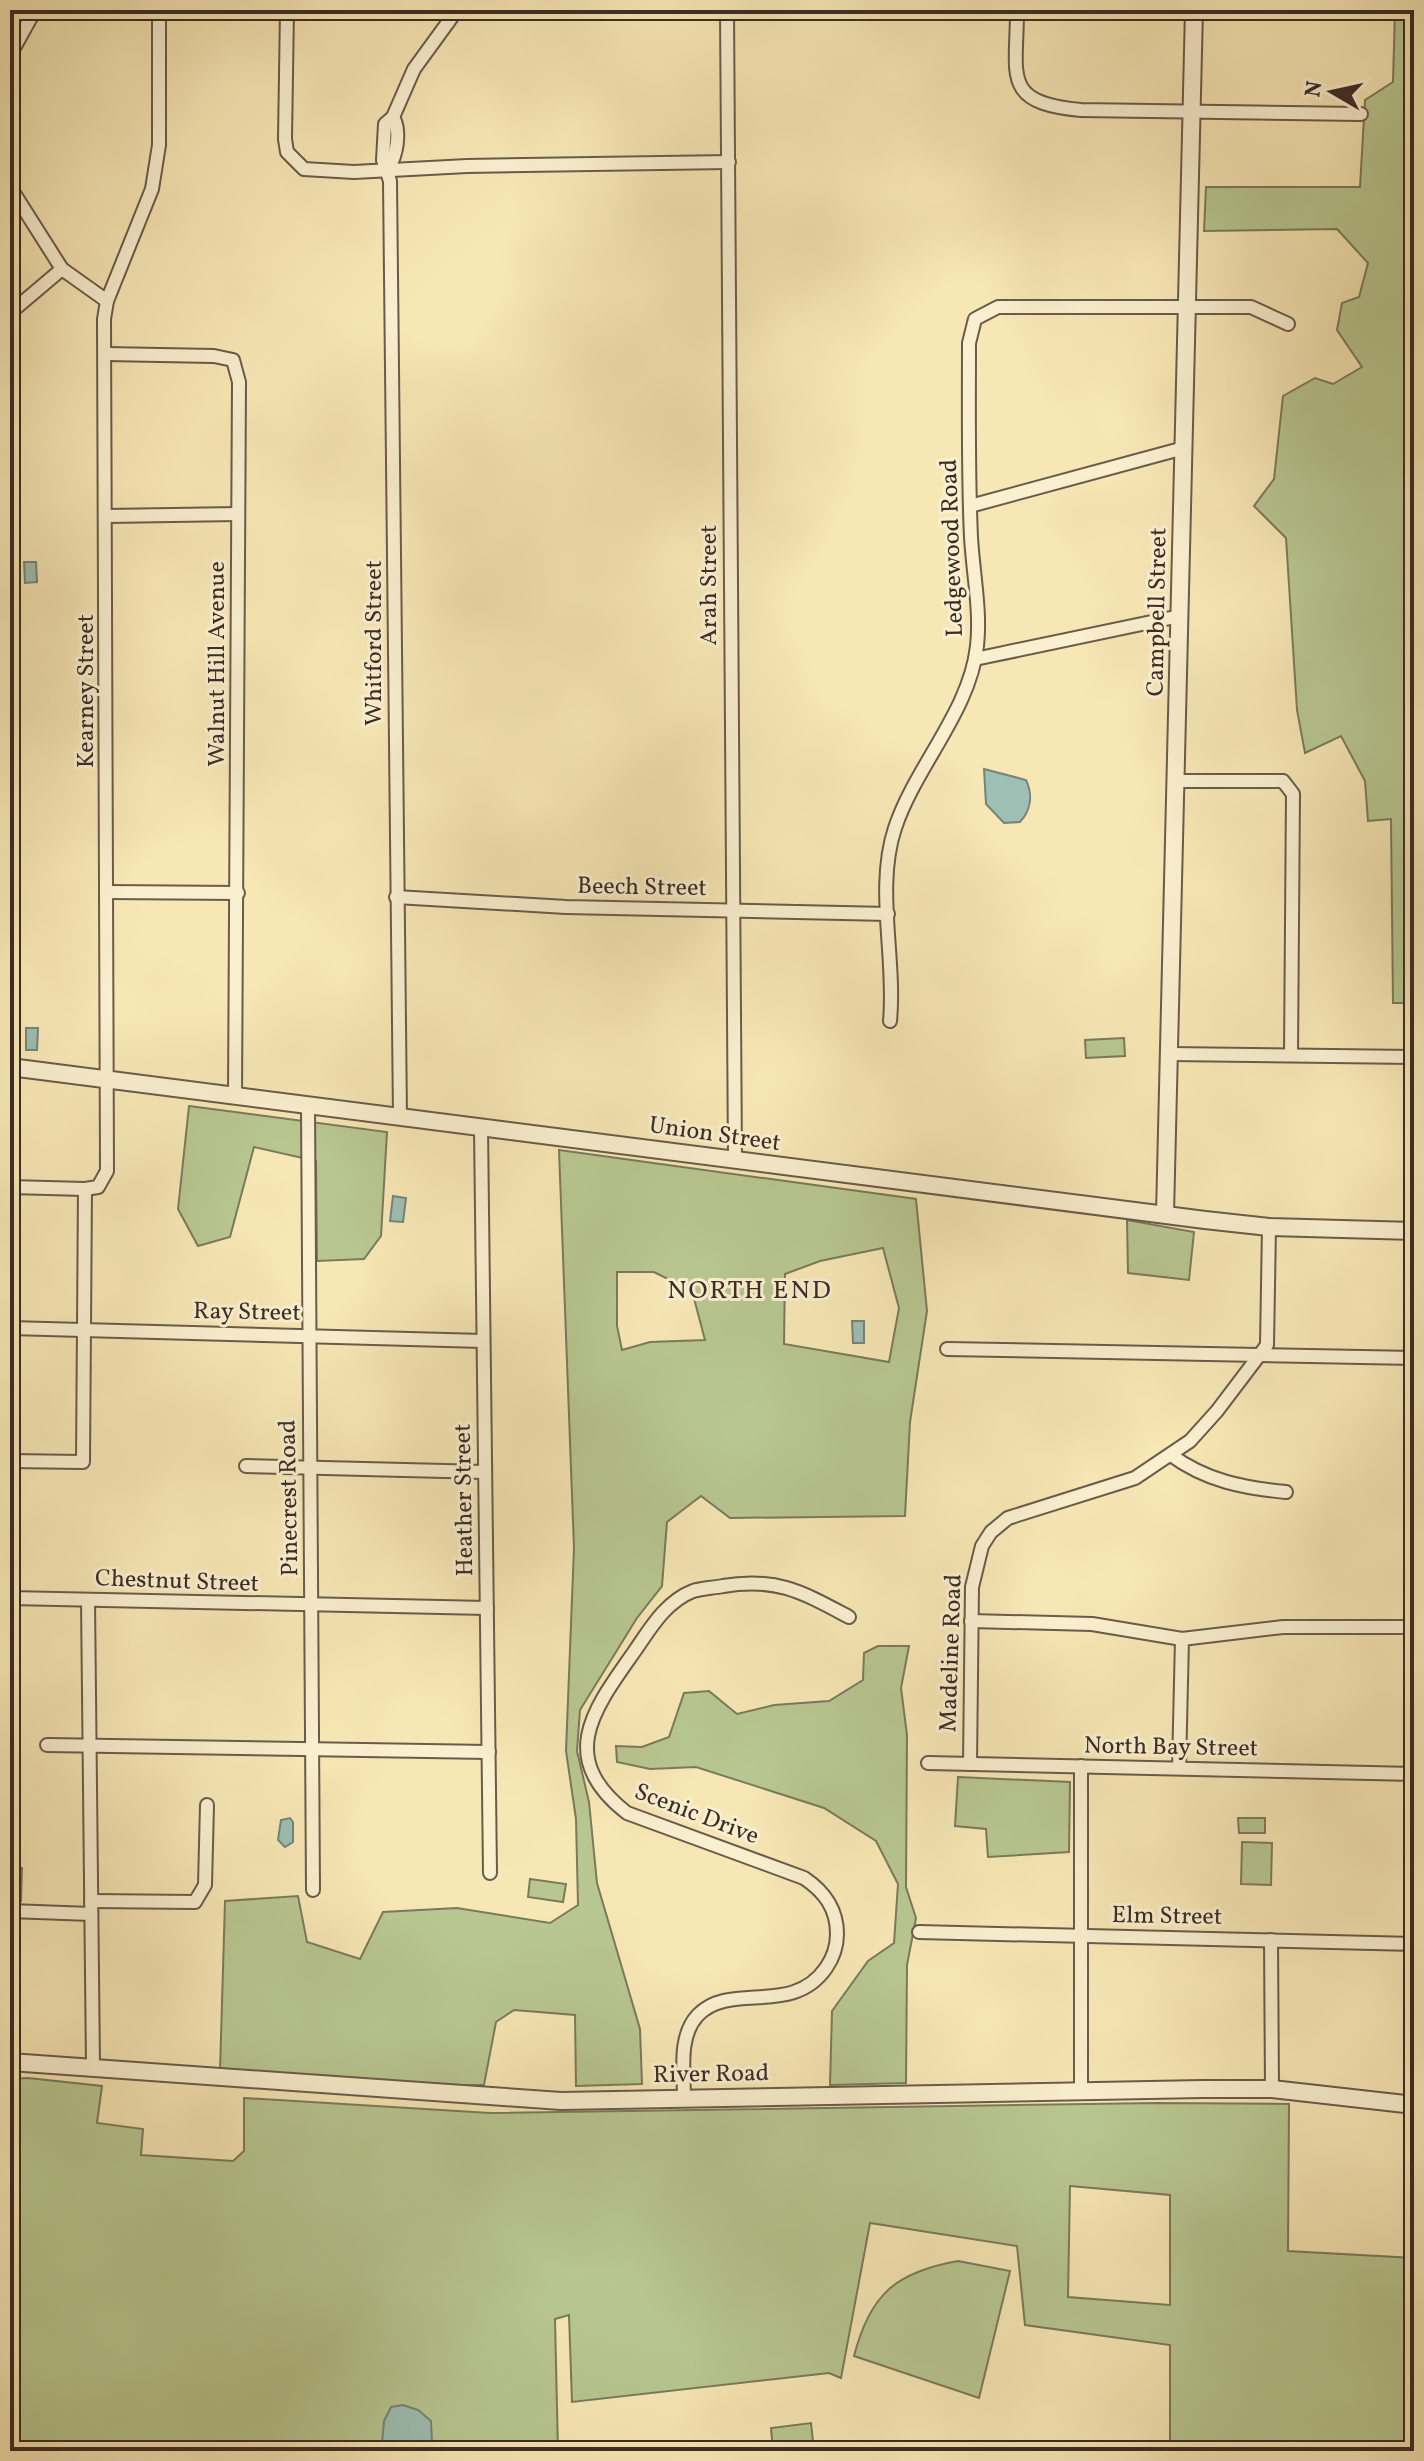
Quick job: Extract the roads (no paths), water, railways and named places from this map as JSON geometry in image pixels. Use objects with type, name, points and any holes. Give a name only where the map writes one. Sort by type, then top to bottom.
[{"type":"street","points":[[10,55],[35,10]]},
{"type":"street","points":[[10,187],[62,269],[107,301],[142,222],[152,189],[159,145],[159,10]]},
{"type":"street","points":[[287,10],[285,139],[294,162],[316,172],[729,162]]},
{"type":"street","name":"Whitford Street","points":[[400,1117],[388,169],[383,160],[383,135],[385,124],[393,117],[414,69],[457,10]]},
{"type":"street","name":"Arah Street","points":[[727,10],[735,1159]]},
{"type":"street","points":[[1017,10],[1017,81],[1032,100],[1056,108],[1361,114]]},
{"type":"street","name":"Campbell Street","points":[[1165,1214],[1194,10]]},
{"type":"street","points":[[10,313],[62,269]]},
{"type":"street","name":"Kearney Street","points":[[85,1189],[98,1187],[107,1171],[107,301]]},
{"type":"street","name":"Ledgewood Road","points":[[890,1021],[892,994],[888,914],[890,853],[895,829],[909,793],[948,725],[975,659],[978,631],[970,506],[969,343],[975,319],[998,307],[1187,307]]},
{"type":"street","points":[[1187,307],[1251,307],[1288,324]]},
{"type":"street","name":"Walnut Hill Avenue","points":[[106,354],[214,356],[233,360],[239,382],[235,1097]]},
{"type":"street","points":[[970,506],[1184,448]]},
{"type":"street","points":[[107,516],[238,514]]},
{"type":"street","points":[[975,659],[1180,616]]},
{"type":"street","points":[[1176,781],[1283,781],[1293,794],[1291,1054]]},
{"type":"street","points":[[107,892],[238,893]]},
{"type":"street","name":"Beech Street","points":[[396,897],[566,907],[888,914]]},
{"type":"street","points":[[1170,1054],[1414,1057]]},
{"type":"street","name":"Union Street","points":[[10,1067],[1269,1227],[1414,1231]]},
{"type":"street","name":"Pinecrest Road","points":[[308,1105],[313,1890]]},
{"type":"street","name":"Heather Street","points":[[481,1127],[490,1873]]},
{"type":"street","points":[[10,1187],[85,1189],[83,1462],[10,1461]]},
{"type":"street","points":[[1263,1354],[1268,1337],[1269,1227]]},
{"type":"street","name":"Ray Street","points":[[10,1328],[483,1341]]},
{"type":"street","points":[[947,1349],[1414,1358]]},
{"type":"street","name":"Madeline Road","points":[[970,1764],[971,1621],[977,1555],[999,1524],[1021,1513],[1135,1478],[1171,1455],[1217,1411],[1263,1354]]},
{"type":"street","points":[[1171,1455],[1194,1471],[1229,1484],[1286,1492]]},
{"type":"street","points":[[246,1466],[485,1472]]},
{"type":"street","name":"Scenic Drive","points":[[684,2098],[684,2046],[687,2033],[699,2014],[711,2005],[788,1995],[812,1985],[830,1963],[835,1950],[835,1913],[824,1894],[804,1878],[627,1813],[605,1796],[591,1772],[586,1745],[593,1713],[664,1610],[692,1591],[775,1583],[801,1591],[849,1617]]},
{"type":"street","name":"Chestnut Street","points":[[10,1598],[487,1608]]},
{"type":"street","points":[[88,1600],[93,2067]]},
{"type":"street","points":[[971,1621],[1092,1624],[1182,1639],[1283,1627],[1414,1627]]},
{"type":"street","points":[[1179,1768],[1182,1639]]},
{"type":"street","points":[[47,1745],[489,1752]]},
{"type":"street","name":"North Bay Street","points":[[928,1763],[1414,1774]]},
{"type":"street","points":[[1081,1766],[1081,2091]]},
{"type":"street","points":[[10,1911],[195,1902],[205,1885],[207,1805]]},
{"type":"street","name":"Elm Street","points":[[919,1932],[1414,1944]]},
{"type":"street","points":[[1271,1940],[1272,2089]]},
{"type":"street","name":"River Road","points":[[10,2062],[561,2101],[1272,2089],[1414,2105]]},
{"type":"water","points":[[24,562],[36,562],[37,582],[25,583]]},
{"type":"water","points":[[984,769],[1026,780],[1030,802],[1020,822],[1004,823],[986,804]]},
{"type":"water","points":[[26,1028],[38,1028],[37,1050],[26,1050]]},
{"type":"water","points":[[393,1196],[406,1198],[403,1222],[390,1221]]},
{"type":"water","points":[[852,1321],[864,1321],[864,1343],[853,1343]]},
{"type":"water","points":[[290,1818],[293,1822],[293,1842],[285,1847],[278,1840],[281,1820]]},
{"type":"water","points":[[403,2405],[418,2410],[431,2421],[432,2444],[428,2451],[390,2451],[382,2443],[384,2421],[391,2407]]},
{"type":"district","name":"NORTH END","points":[[750,1289]]}]
